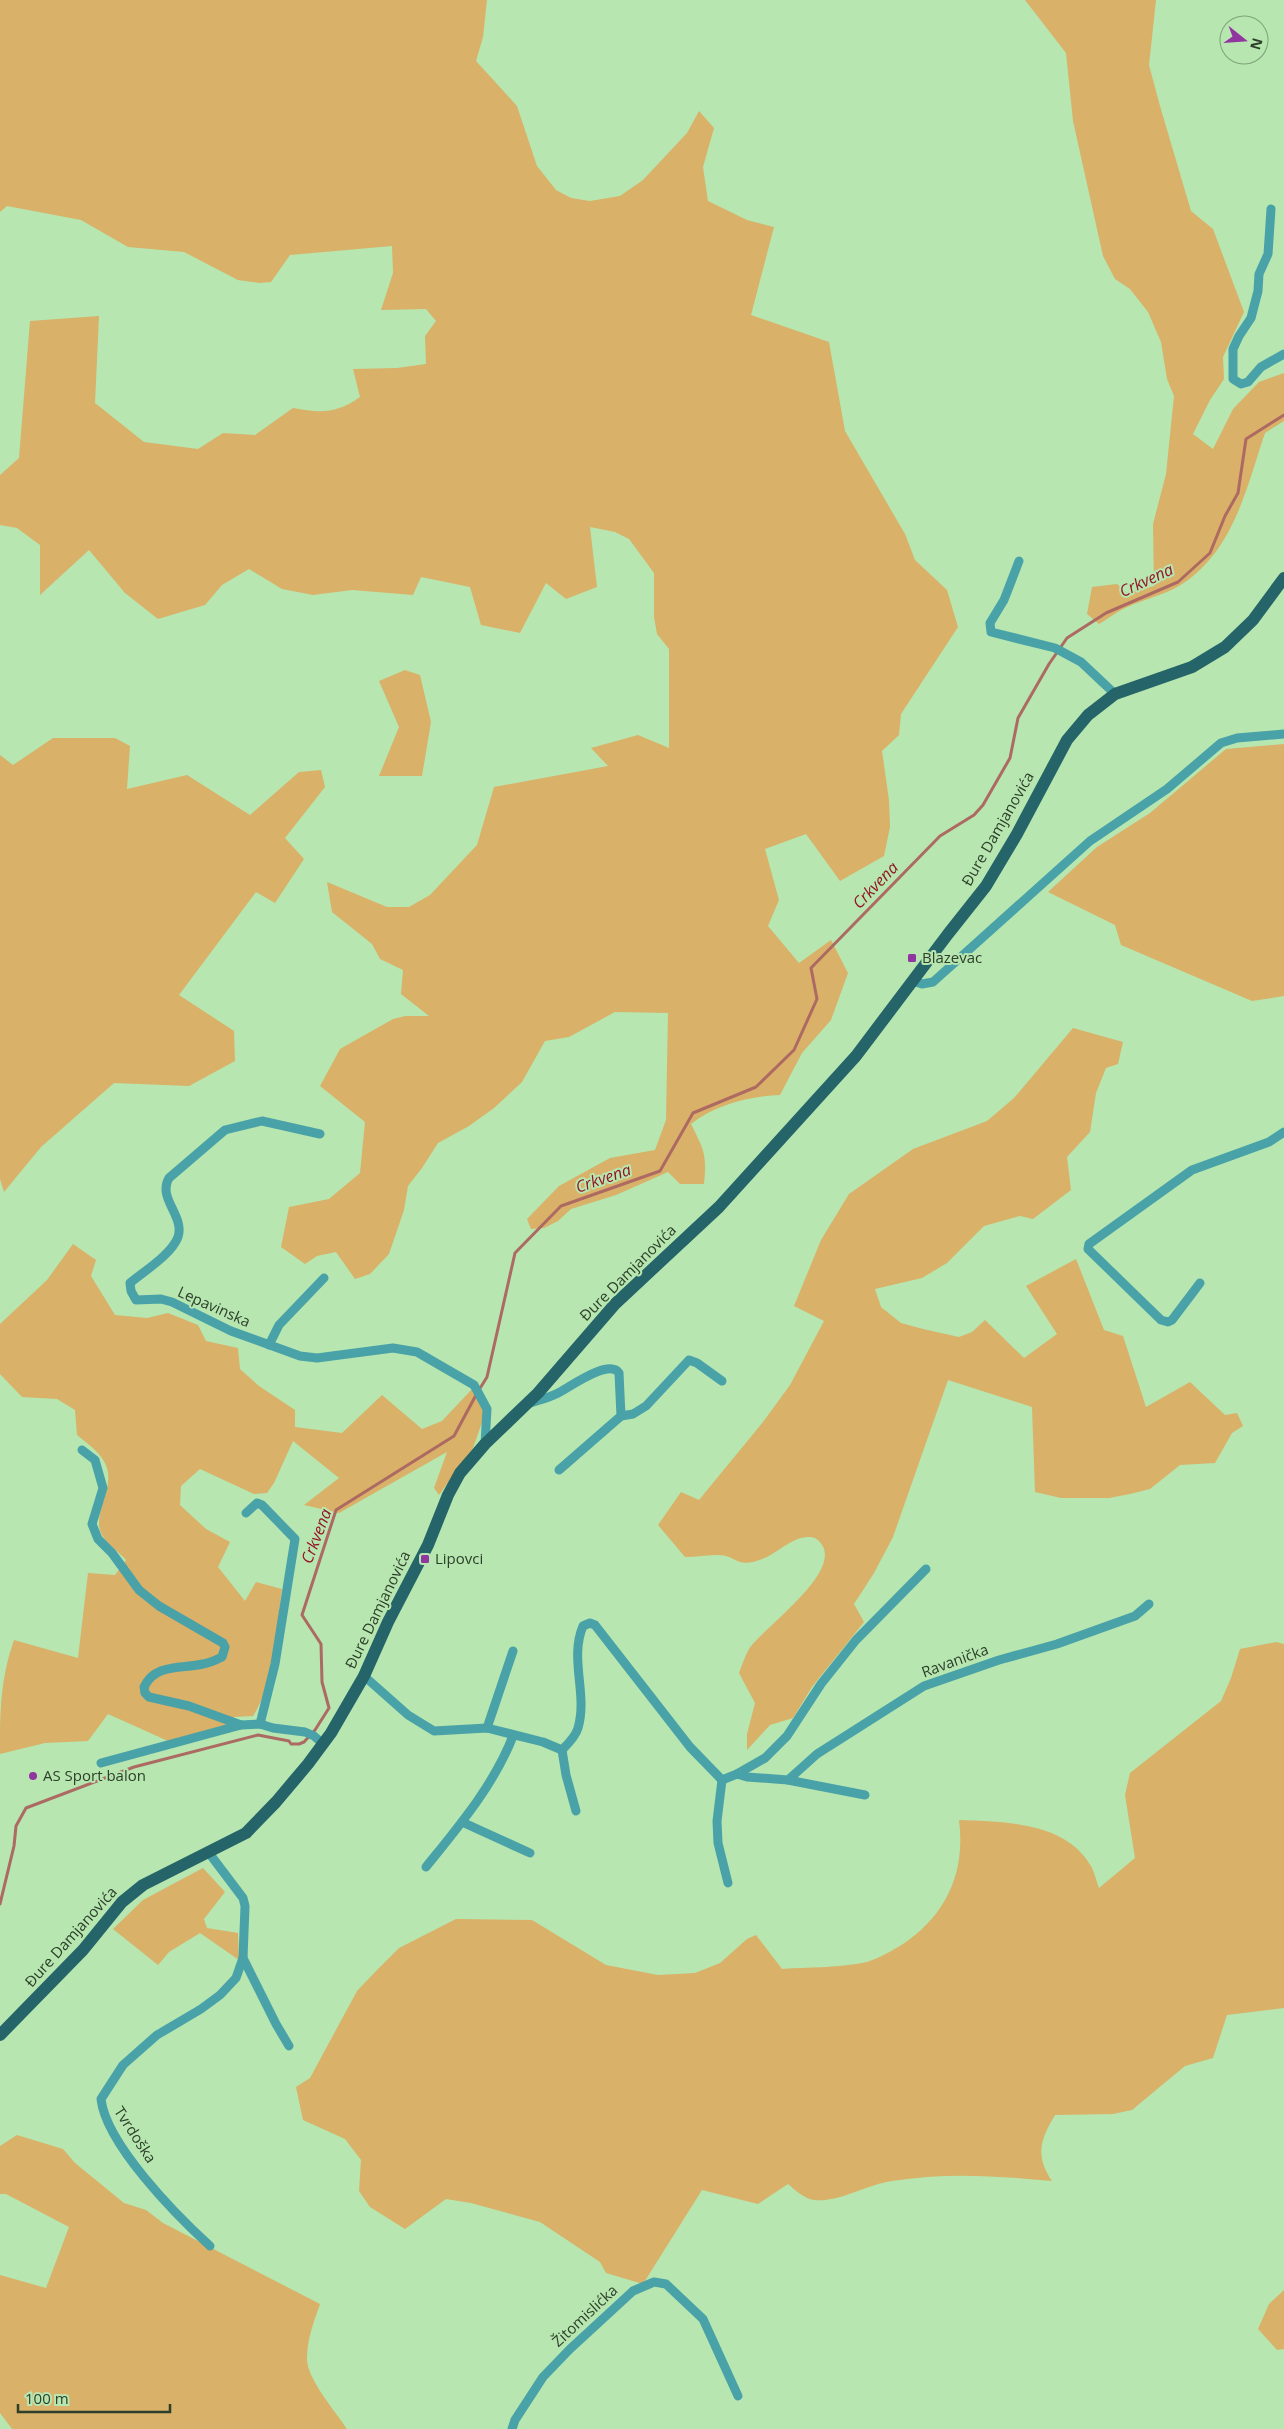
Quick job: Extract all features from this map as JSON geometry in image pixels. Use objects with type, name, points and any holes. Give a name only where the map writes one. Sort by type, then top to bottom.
[{"type":"main road","name":"Đure Damjanovića","points":[[0,2034],[83,1950],[122,1902],[143,1885],[246,1833],[276,1802],[315,1738],[364,1676],[388,1622],[428,1545],[448,1495],[460,1473],[485,1444],[528,1404],[615,1304],[719,1207],[771,1153],[856,1056],[986,886],[1017,834],[1068,740],[1088,715],[1115,694],[1192,667],[1225,647],[1253,620],[1284,578]]},
{"type":"street","points":[[1271,209],[1268,254],[1259,274],[1258,291],[1251,318],[1239,336],[1233,350],[1233,379],[1241,384],[1248,382],[1261,367],[1284,354]]},
{"type":"street","points":[[1018,561],[989,630],[994,634],[1055,648],[1080,662],[1115,694]]},
{"type":"street","points":[[913,981],[922,984],[934,982],[1090,841],[1167,789],[1221,743],[1237,738],[1284,734]]},
{"type":"street","name":"Lepavinska","points":[[320,1134],[262,1121],[225,1130],[169,1178],[165,1184],[165,1192],[176,1216],[179,1228],[178,1237],[156,1262],[130,1283],[131,1291],[136,1300],[161,1299],[172,1302],[204,1319],[300,1356],[318,1358],[393,1348],[417,1352],[474,1386],[482,1396],[487,1409],[485,1444]]},
{"type":"street","points":[[1200,1283],[1172,1320],[1168,1322],[1161,1320],[1088,1249],[1089,1244],[1192,1170],[1269,1142],[1284,1132]]},
{"type":"street","points":[[269,1345],[279,1325],[324,1278]]},
{"type":"street","points":[[559,1470],[621,1416],[633,1414],[646,1406],[689,1360],[697,1363],[722,1381]]},
{"type":"street","points":[[528,1404],[556,1394],[596,1372],[614,1368],[618,1370],[620,1376],[621,1416]]},
{"type":"street","points":[[82,1450],[95,1460],[103,1488],[92,1524],[98,1540],[112,1553],[139,1590],[159,1606],[214,1637],[223,1643],[225,1647],[222,1657],[205,1664],[168,1668],[154,1673],[144,1686],[145,1693],[149,1698],[189,1706],[241,1725]]},
{"type":"street","points":[[246,1513],[257,1503],[262,1505],[295,1539],[275,1664],[260,1724]]},
{"type":"street","points":[[722,1780],[766,1758],[787,1736],[821,1684],[856,1640],[926,1569]]},
{"type":"street","name":"Ravanička","points":[[788,1780],[817,1754],[924,1686],[999,1660],[1057,1644],[1135,1616],[1149,1604]]},
{"type":"street","points":[[576,1811],[566,1775],[562,1750],[578,1730],[581,1696],[577,1653],[583,1626],[590,1622],[595,1625],[690,1747],[722,1780]]},
{"type":"street","points":[[486,1728],[513,1651]]},
{"type":"street","points":[[364,1676],[408,1715],[434,1731],[486,1728],[543,1742],[562,1750]]},
{"type":"street","points":[[101,1763],[241,1725],[260,1724],[315,1738]]},
{"type":"street","points":[[426,1867],[462,1822],[500,1768],[513,1736]]},
{"type":"street","points":[[737,1774],[747,1777],[788,1780],[865,1795]]},
{"type":"street","points":[[722,1780],[717,1821],[718,1842],[728,1883]]},
{"type":"street","points":[[462,1822],[530,1853]]},
{"type":"street","name":"Tvrdoška","points":[[209,1853],[243,1898],[245,1906],[244,1958],[236,1978],[220,1995],[201,2010],[157,2035],[123,2065],[100,2099],[102,2112],[133,2161],[149,2182],[210,2246]]},
{"type":"street","name":"Tvrdoška","points":[[244,1958],[276,2024],[289,2046]]},
{"type":"street","name":"Žitomislićka","points":[[512,2429],[543,2377],[570,2349],[633,2291],[654,2282],[666,2284],[703,2319],[738,2396]]},
{"type":"shaded area","points":[[0,0],[487,0],[483,37],[476,61],[517,106],[537,166],[556,190],[571,198],[590,201],[620,196],[643,180],[687,133],[699,111],[714,128],[703,167],[708,201],[747,220],[774,227],[751,315],[829,342],[845,431],[905,534],[915,560],[947,590],[958,627],[901,714],[899,735],[882,751],[889,800],[890,827],[884,856],[840,881],[806,834],[765,849],[779,900],[768,926],[799,963],[831,940],[848,973],[831,1020],[802,1053],[780,1095],[757,1097],[733,1103],[700,1117],[691,1124],[704,1152],[704,1184],[680,1184],[668,1172],[616,1195],[571,1209],[558,1221],[544,1228],[531,1229],[527,1219],[559,1186],[610,1158],[655,1150],[666,1120],[668,1013],[615,1012],[569,1037],[545,1041],[522,1082],[494,1108],[469,1126],[438,1143],[408,1186],[404,1210],[389,1254],[370,1274],[355,1279],[336,1252],[317,1256],[305,1264],[281,1247],[289,1207],[329,1199],[360,1173],[365,1122],[320,1086],[340,1049],[393,1019],[405,1016],[429,1016],[401,994],[403,970],[380,959],[372,944],[332,912],[327,882],[387,907],[409,907],[430,895],[477,845],[494,787],[608,766],[591,748],[638,735],[669,748],[669,649],[657,634],[654,617],[654,573],[629,539],[615,532],[590,527],[597,587],[566,599],[546,583],[520,633],[481,625],[470,587],[421,577],[413,595],[352,590],[313,595],[282,589],[249,569],[222,585],[205,605],[158,619],[125,593],[89,550],[40,595],[40,545],[17,528],[0,525],[0,475],[19,458],[30,321],[99,316],[95,403],[144,442],[198,449],[223,433],[255,435],[293,408],[328,411],[351,403],[360,397],[353,369],[397,368],[426,364],[425,336],[436,321],[426,309],[381,310],[393,273],[392,246],[290,255],[271,282],[260,283],[238,280],[184,252],[128,247],[81,220],[7,206],[0,212]]},
{"type":"shaded area","points":[[1025,0],[1156,0],[1149,65],[1160,106],[1191,211],[1213,229],[1244,312],[1223,357],[1224,379],[1210,400],[1193,434],[1213,449],[1233,409],[1259,382],[1284,373],[1284,421],[1265,433],[1245,494],[1228,532],[1217,550],[1204,566],[1181,585],[1118,611],[1099,624],[1087,614],[1092,587],[1117,584],[1127,593],[1154,586],[1153,524],[1166,474],[1174,396],[1167,379],[1161,342],[1148,312],[1130,289],[1115,279],[1103,256],[1073,121],[1066,53]]},
{"type":"shaded area","points":[[405,670],[420,675],[431,722],[422,776],[379,776],[399,727],[379,681]]},
{"type":"shaded area","points":[[53,738],[115,738],[130,746],[127,789],[187,775],[250,815],[299,772],[321,770],[325,787],[285,838],[304,859],[275,903],[256,892],[179,995],[234,1031],[235,1061],[189,1086],[114,1083],[41,1147],[4,1192],[0,1179],[0,755],[13,765]]},
{"type":"shaded area","points":[[1284,744],[1284,996],[1252,1001],[1121,945],[1115,925],[1048,892],[1097,847],[1150,813],[1226,749]]},
{"type":"shaded area","points":[[1073,1028],[1123,1042],[1118,1064],[1106,1068],[1096,1093],[1090,1132],[1067,1157],[1071,1190],[1033,1219],[1020,1216],[984,1226],[947,1263],[922,1278],[875,1289],[881,1307],[901,1323],[959,1337],[972,1332],[985,1320],[1024,1358],[1057,1334],[1026,1286],[1076,1259],[1104,1330],[1123,1336],[1146,1407],[1190,1382],[1225,1415],[1237,1413],[1243,1426],[1232,1433],[1215,1463],[1180,1465],[1150,1489],[1109,1498],[1061,1498],[1035,1492],[1032,1407],[948,1380],[893,1537],[874,1573],[854,1604],[864,1622],[812,1687],[793,1718],[770,1725],[747,1750],[747,1734],[755,1703],[739,1673],[749,1649],[798,1600],[821,1570],[825,1557],[822,1545],[814,1538],[803,1537],[791,1542],[768,1557],[747,1563],[719,1555],[685,1557],[658,1525],[681,1492],[699,1500],[763,1422],[790,1385],[824,1321],[794,1306],[821,1240],[849,1194],[913,1149],[987,1121],[1014,1098]]},
{"type":"shaded area","points":[[73,1244],[96,1260],[91,1276],[115,1315],[147,1318],[168,1313],[198,1325],[206,1341],[238,1348],[240,1369],[259,1386],[295,1410],[295,1427],[342,1433],[382,1395],[422,1429],[442,1421],[473,1388],[485,1414],[473,1448],[439,1495],[434,1488],[447,1452],[339,1513],[304,1505],[339,1478],[293,1441],[274,1483],[267,1493],[254,1494],[200,1469],[181,1486],[180,1505],[206,1529],[230,1542],[218,1567],[245,1601],[256,1582],[282,1589],[274,1655],[266,1688],[253,1716],[234,1717],[228,1727],[168,1741],[108,1714],[88,1741],[45,1743],[0,1754],[3,1683],[14,1640],[78,1658],[88,1573],[115,1575],[126,1560],[104,1538],[99,1527],[99,1519],[108,1486],[107,1468],[99,1454],[77,1435],[75,1410],[57,1399],[22,1397],[0,1374],[0,1324],[47,1280]]},
{"type":"shaded area","points":[[1276,1642],[1284,1644],[1284,2008],[1227,2015],[1213,2058],[1185,2066],[1132,2110],[1113,2114],[1055,2115],[1046,2132],[1042,2148],[1043,2164],[1052,2181],[992,2176],[932,2176],[883,2183],[833,2199],[823,2200],[807,2198],[788,2184],[758,2204],[702,2190],[643,2284],[606,2273],[600,2262],[540,2222],[471,2203],[446,2199],[405,2229],[370,2207],[359,2191],[361,2160],[345,2139],[303,2120],[296,2087],[310,2078],[357,1991],[399,1948],[456,1919],[532,1920],[606,1965],[658,1975],[695,1973],[720,1963],[747,1939],[756,1935],[782,1969],[852,1965],[867,1962],[900,1946],[929,1922],[940,1908],[949,1892],[959,1858],[959,1820],[1014,1824],[1050,1832],[1066,1840],[1080,1851],[1094,1871],[1099,1888],[1135,1858],[1125,1795],[1130,1773],[1221,1701],[1240,1649]]},
{"type":"shaded area","points":[[203,1868],[225,1892],[204,1919],[207,1928],[238,1933],[239,1960],[200,1933],[169,1952],[158,1965],[113,1929],[143,1900]]},
{"type":"shaded area","points":[[17,2135],[63,2149],[75,2163],[124,2203],[146,2210],[163,2223],[320,2304],[308,2344],[308,2366],[322,2395],[347,2429],[12,2429],[0,2413],[0,2275],[46,2288],[69,2227],[6,2194],[0,2194],[0,2146]]},
{"type":"shaded area","points":[[1284,2290],[1284,2349],[1277,2350],[1258,2329],[1269,2304]]},
{"type":"waterway","name":"Crkvena","points":[[479,1390],[487,1377],[515,1253],[561,1206],[660,1171],[693,1113],[756,1087],[794,1050],[817,999],[811,968],[940,836],[974,815],[983,805],[1010,758],[1018,718],[1049,664],[1067,638],[1106,613],[1178,582],[1210,553],[1225,516],[1238,493],[1246,439],[1284,415]]},
{"type":"waterway","name":"Crkvena","points":[[0,1904],[14,1846],[16,1826],[26,1808],[134,1767],[258,1735],[289,1741],[291,1744],[304,1742],[315,1730],[329,1708],[322,1682],[321,1644],[302,1615],[336,1510],[454,1436],[476,1395]]},
{"type":"place","name":"Blazevac","points":[[912,958]]},
{"type":"place","name":"Lipovci","points":[[425,1559]]},
{"type":"place","name":"AS Sport balon","points":[[33,1776]]}]
